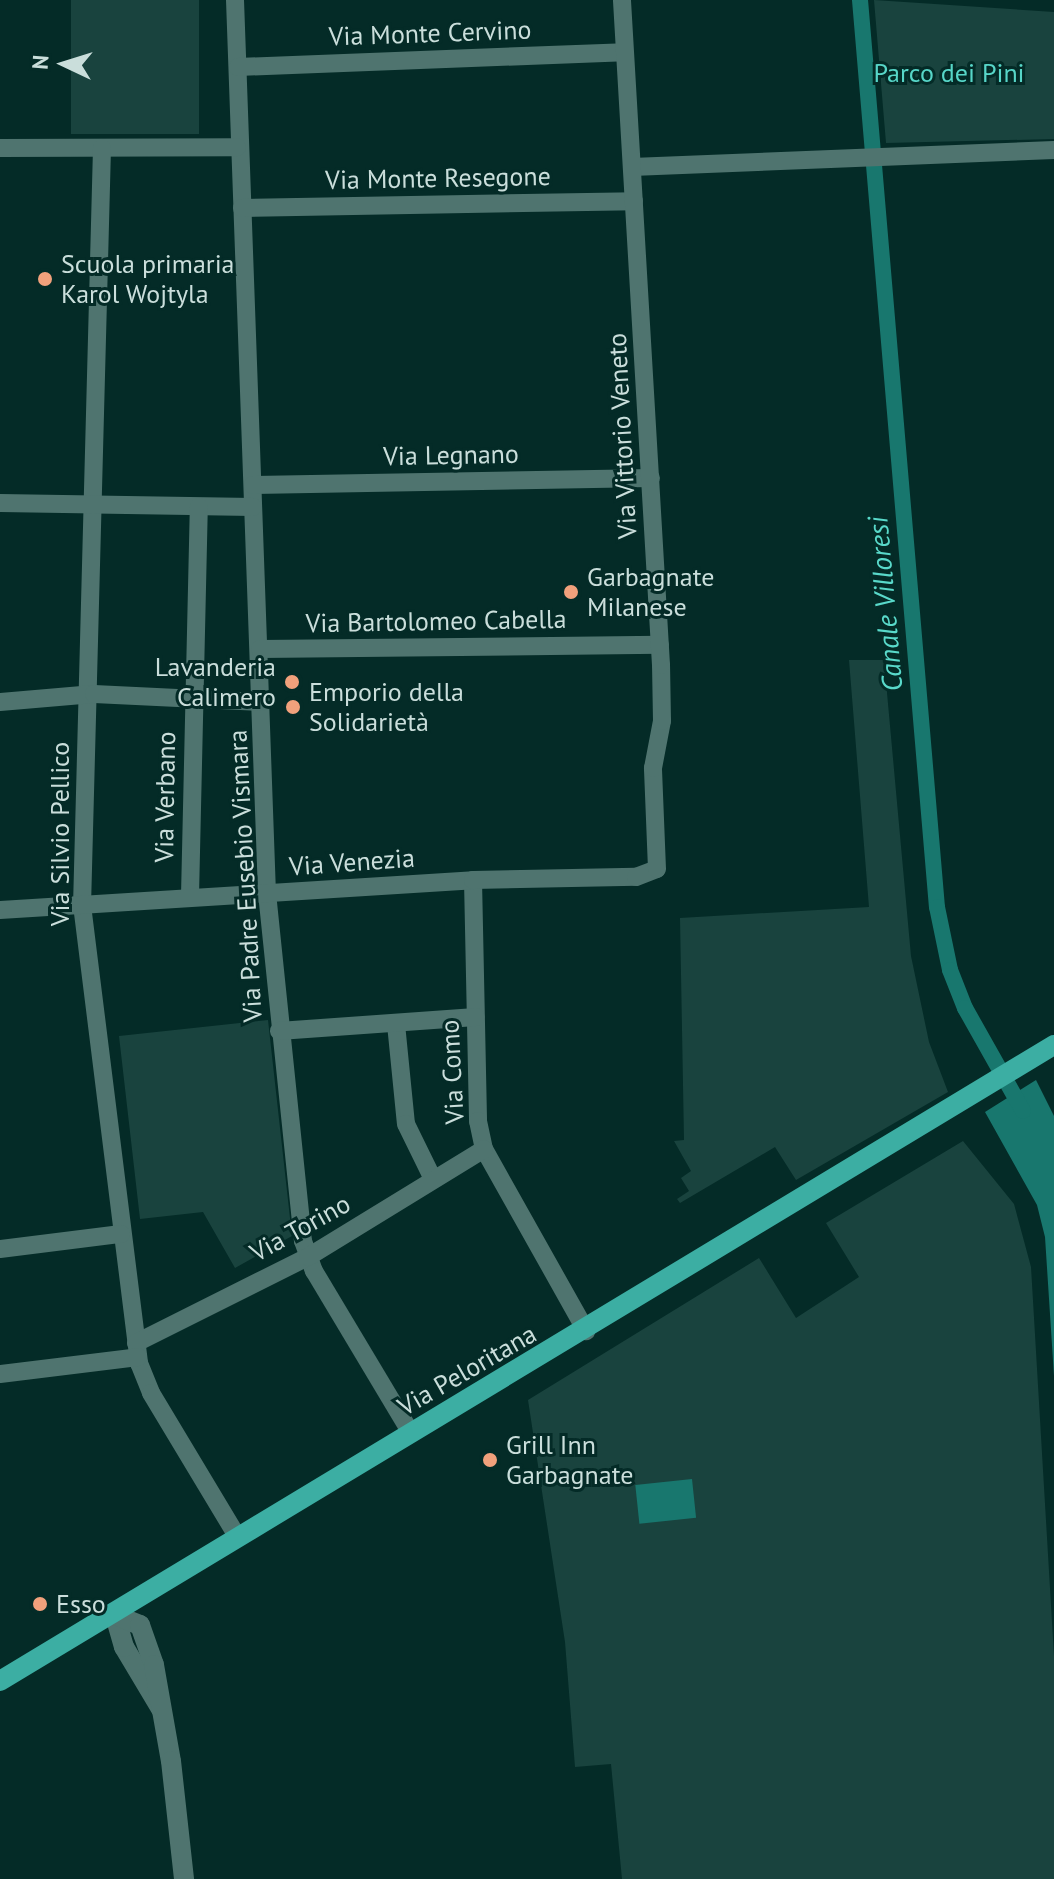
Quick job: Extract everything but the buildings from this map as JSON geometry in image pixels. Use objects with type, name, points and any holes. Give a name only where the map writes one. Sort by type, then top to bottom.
[{"type":"main road","name":"Via Peloritana","points":[[0,1676],[115,1615],[411,1433],[960,1105],[969,1107],[1041,1060],[1054,1045]]},
{"type":"street","name":"Via Padre Eusebio Vismara","points":[[235,0],[237,147],[260,649],[267,893],[279,1031],[308,1257],[411,1433]]},
{"type":"street","name":"Via Vittorio Veneto","points":[[622,0],[660,645],[662,721],[653,768],[657,869]]},
{"type":"street","name":"Via Monte Cervino","points":[[238,67],[624,52]]},
{"type":"street","points":[[0,148],[237,147]]},
{"type":"street","name":"Via Silvio Pellico","points":[[102,148],[82,905],[137,1350],[151,1393],[238,1538]]},
{"type":"street","points":[[632,167],[1054,150]]},
{"type":"street","name":"Via Monte Resegone","points":[[242,208],[634,201]]},
{"type":"street","name":"Via Legnano","points":[[253,485],[651,478]]},
{"type":"street","points":[[0,503],[253,507]]},
{"type":"street","name":"Via Verbano","points":[[190,896],[199,507]]},
{"type":"street","name":"Via Bartolomeo Cabella","points":[[260,649],[660,645]]},
{"type":"street","points":[[0,702],[87,695],[262,702]]},
{"type":"street","name":"Via Venezia","points":[[0,910],[473,880],[636,877],[657,869]]},
{"type":"street","name":"Via Como","points":[[473,880],[478,1121],[484,1149],[586,1331]]},
{"type":"street","points":[[279,1031],[476,1017]]},
{"type":"street","points":[[396,1024],[406,1124],[433,1179]]},
{"type":"street","name":"Via Torino","points":[[0,1374],[137,1350],[308,1257],[484,1149]]},
{"type":"street","points":[[0,1249],[121,1234]]},
{"type":"street","points":[[115,1615],[133,1618],[147,1638],[161,1709],[184,1879]]},
{"type":"green space","points":[[71,0],[199,0],[199,134],[71,134]]},
{"type":"green space","name":"Parco dei Pini","points":[[874,0],[1054,12],[1054,139],[886,143]]},
{"type":"green space","points":[[849,660],[884,660],[911,956],[929,1042],[948,1092],[796,1180],[775,1147],[680,1203],[677,1199],[689,1191],[681,1178],[691,1171],[674,1141],[684,1140],[680,918],[869,907]]},
{"type":"green space","points":[[268,1020],[292,1236],[235,1268],[203,1212],[140,1219],[119,1036]]},
{"type":"green space","points":[[963,1141],[1014,1204],[1031,1267],[1054,1656],[1054,1879],[622,1879],[611,1764],[575,1767],[565,1642],[528,1400],[759,1258],[796,1318],[859,1277],[826,1223]]},
{"type":"water","points":[[1036,1080],[1054,1116],[1054,1376],[1045,1237],[1037,1205],[985,1112]]},
{"type":"water","points":[[692,1479],[696,1518],[639,1524],[635,1485]]},
{"type":"waterway","name":"Canale Villoresi","points":[[860,0],[937,907],[950,970],[965,1008],[1023,1111]]},
{"type":"place","name":"Scuola primaria Karol Wojtyla","points":[[45,279]]},
{"type":"place","name":"Garbagnate Milanese","points":[[571,592]]},
{"type":"place","name":"Lavanderia Calimero","points":[[292,682]]},
{"type":"place","name":"Emporio della Solidarietà","points":[[293,707]]},
{"type":"place","name":"Grill Inn Garbagnate","points":[[490,1460]]},
{"type":"place","name":"Esso","points":[[40,1604]]}]
